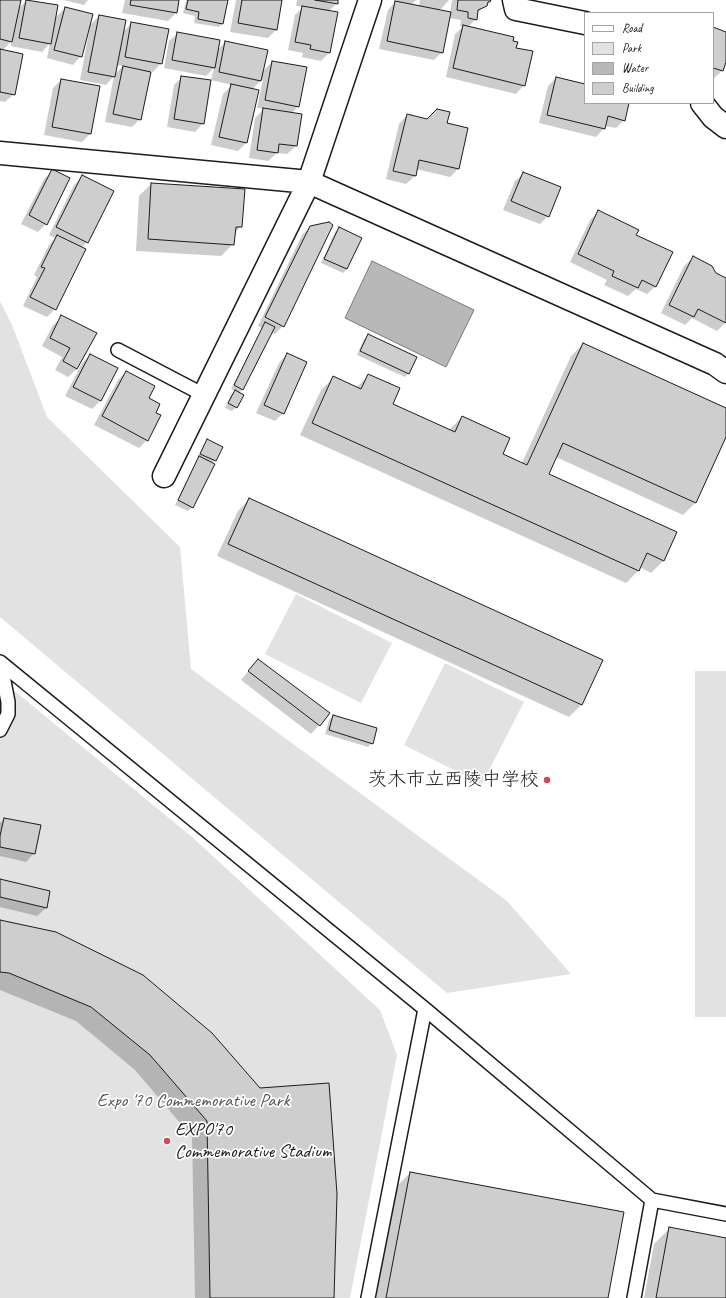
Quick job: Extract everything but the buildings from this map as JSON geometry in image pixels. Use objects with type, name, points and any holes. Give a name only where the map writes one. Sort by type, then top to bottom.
[{"type":"street","points":[[164,476],[309,182],[370,0]]},
{"type":"street","points":[[514,0],[516,9],[584,23]]},
{"type":"street","points":[[703,104],[713,117],[726,127]]},
{"type":"street","points":[[0,153],[309,182],[715,364],[726,372]]},
{"type":"lane","points":[[118,350],[204,395]]},
{"type":"lane","points":[[0,662],[425,1008],[652,1200],[726,1214]]},
{"type":"lane","points":[[0,668],[8,702],[8,714],[0,730]]},
{"type":"lane","points":[[368,1298],[425,1008]]},
{"type":"lane","points":[[634,1298],[652,1200]]},
{"type":"green space","points":[[0,301],[12,325],[47,417],[180,547],[191,669],[507,901],[571,974],[447,993],[0,617]]},
{"type":"green space","points":[[296,594],[392,643],[361,703],[265,654]]},
{"type":"green space","points":[[445,663],[524,702],[482,784],[404,745]]},
{"type":"green space","points":[[695,671],[726,671],[726,1017],[695,1017]]},
{"type":"green space","name":"Expo '70 Commemorative Park","points":[[0,679],[192,837],[380,1010],[397,1055],[350,1298],[0,1298]]},
{"type":"water","points":[[372,261],[474,310],[446,367],[345,318]]},
{"type":"place","name":"茨木市立西陵中学校","points":[[547,780]]},
{"type":"place","name":"EXPO'70 Commemorative Stadium","points":[[167,1141]]}]
